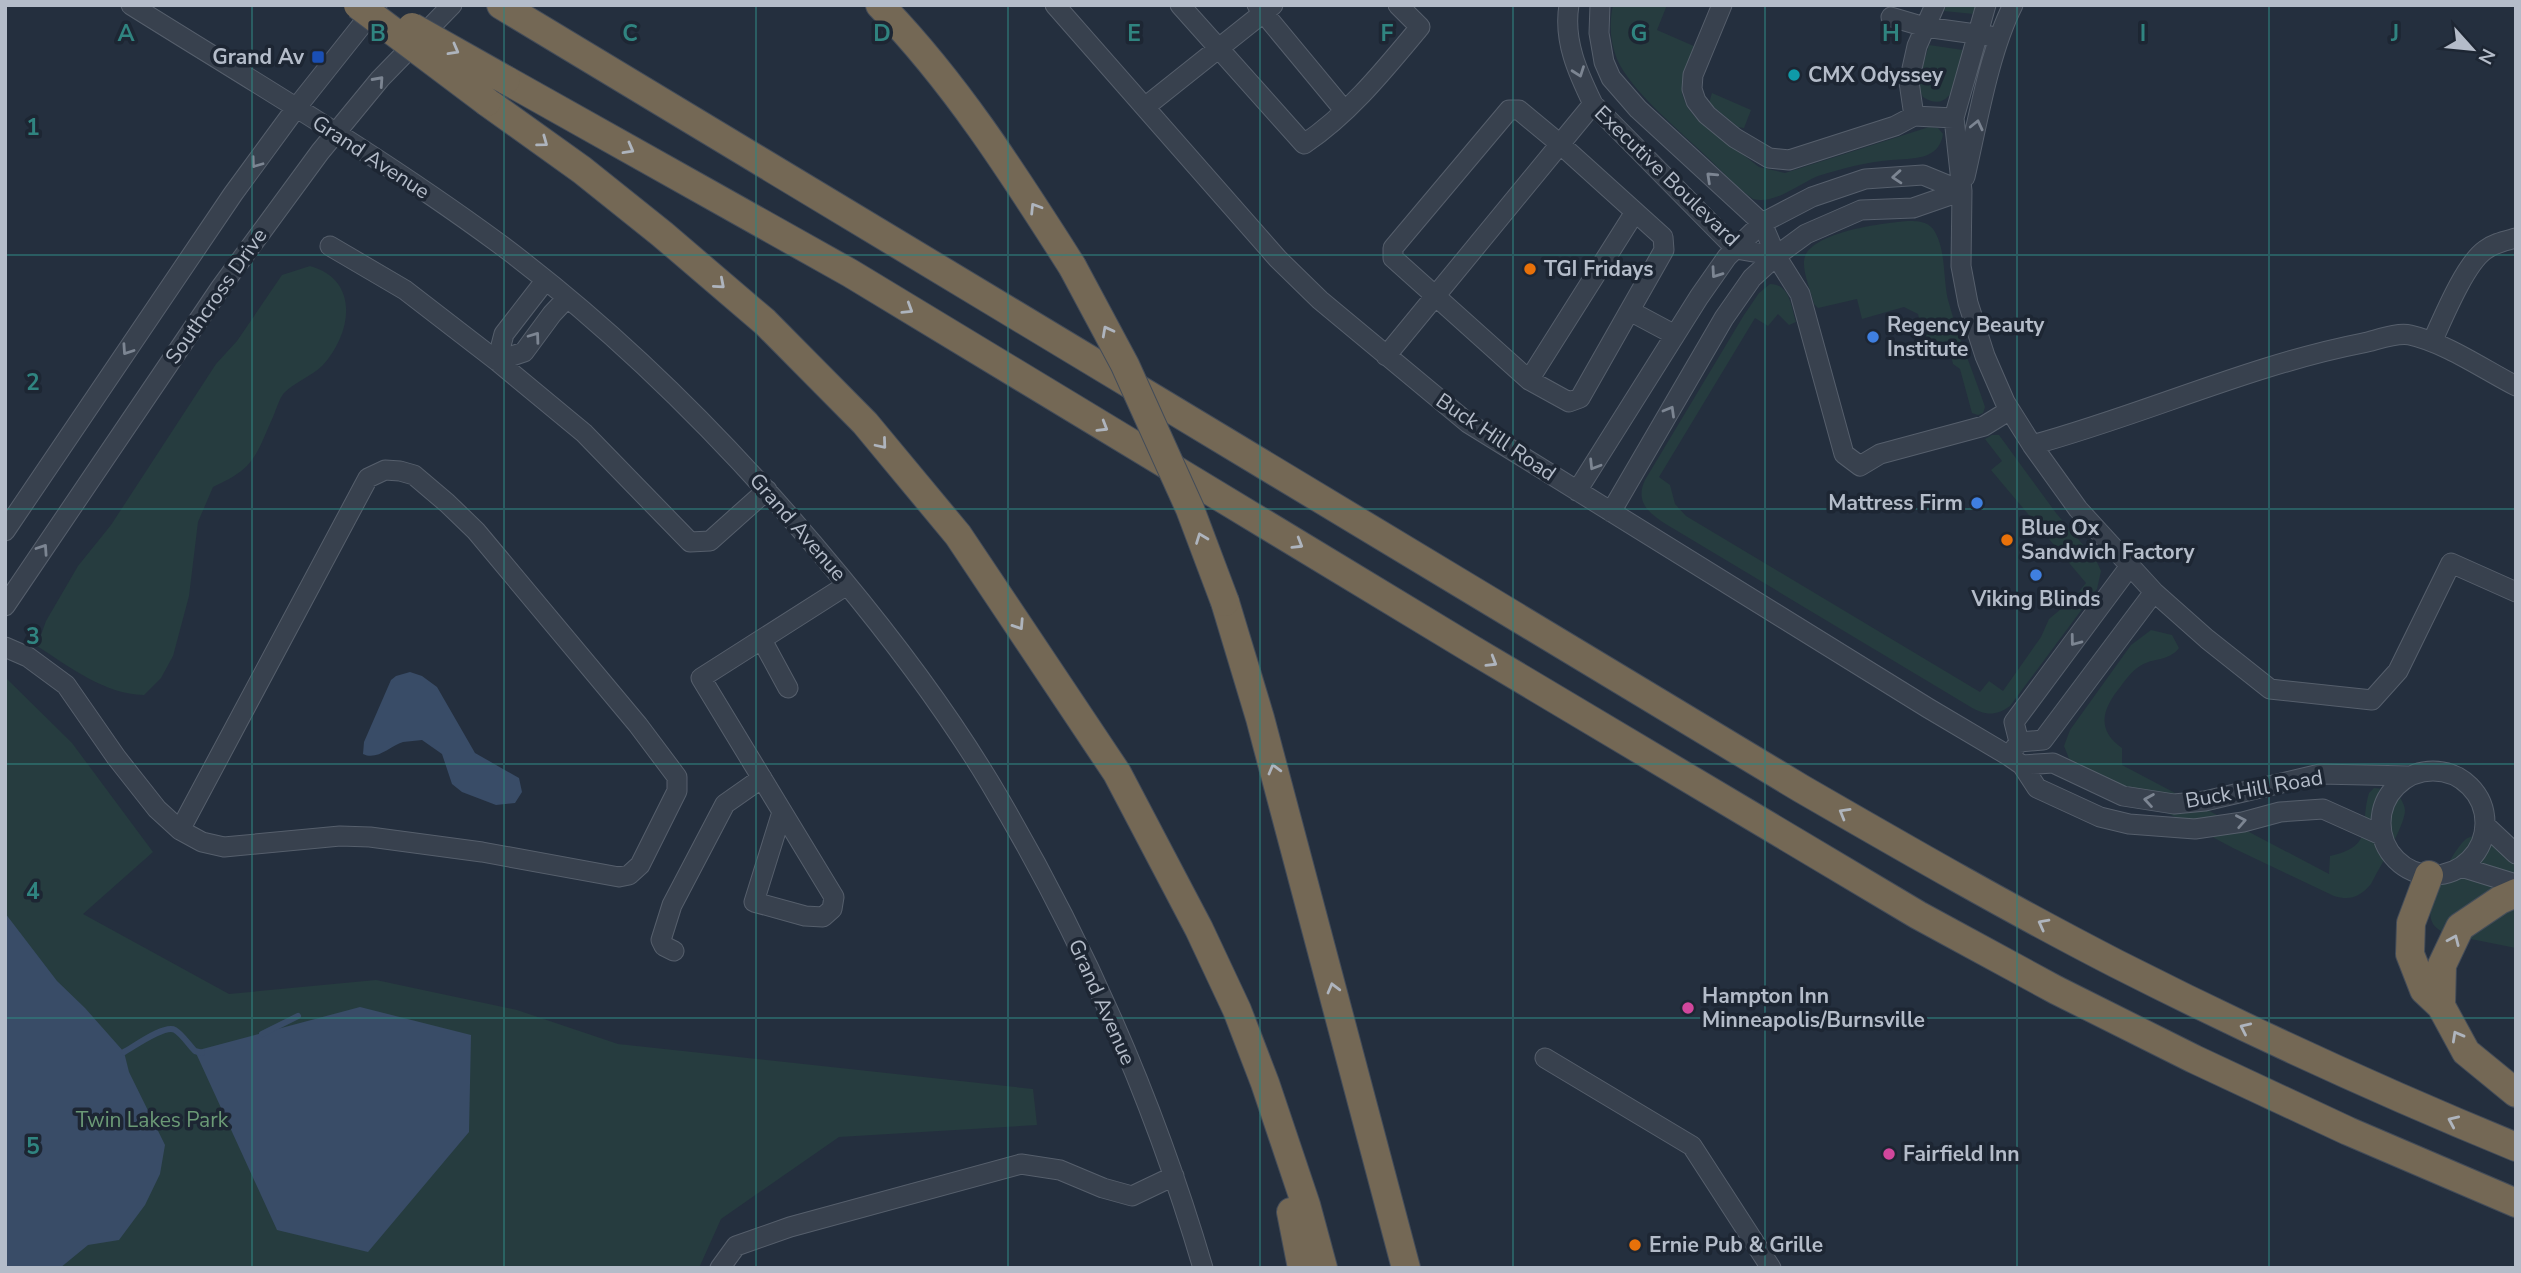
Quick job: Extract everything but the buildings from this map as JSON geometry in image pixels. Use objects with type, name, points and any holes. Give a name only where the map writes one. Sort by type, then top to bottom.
[{"type":"highway","points":[[358,5],[582,170],[765,322],[865,423],[958,536],[1117,773],[1199,929],[1237,1010],[1265,1083],[1306,1205],[1323,1268]]},
{"type":"highway","points":[[375,5],[850,273],[1508,671],[1918,915],[2056,990],[2194,1059],[2360,1137],[2516,1203]]},
{"type":"highway","points":[[501,5],[1924,860],[2115,963],[2232,1021],[2516,1147]]},
{"type":"highway","points":[[880,5],[964,104],[1017,179],[1072,266],[1125,365],[1189,509],[1225,602],[1260,718],[1406,1268]]},
{"type":"highway","points":[[2429,875],[2411,923],[2410,954],[2424,990],[2441,1006],[2466,1052],[2516,1093]]},
{"type":"highway","points":[[2441,1006],[2442,965],[2460,927],[2500,900],[2516,894]]},
{"type":"highway","points":[[1343,1026],[1424,1268]]},
{"type":"highway","points":[[1265,1083],[1302,1268]]},
{"type":"street","name":"Grand Avenue","points":[[131,5],[335,133],[499,244],[567,298],[656,377],[767,490],[847,585],[934,698],[988,779],[1028,847],[1101,993],[1141,1089],[1174,1176],[1203,1268]]},
{"type":"street","name":"Southcross Drive","points":[[5,531],[233,194],[375,5]]},
{"type":"street","name":"Southcross Drive","points":[[5,606],[220,287],[335,133],[380,79],[452,5]]},
{"type":"street","name":"Buck Hill Road","points":[[1055,5],[1278,259],[1320,300],[1468,424],[2017,754],[2053,763],[2123,796],[2174,804],[2205,801],[2320,774],[2409,776]]},
{"type":"street","points":[[1180,5],[1304,144],[1371,85],[1420,27],[1398,5]]},
{"type":"street","name":"Executive Boulevard","points":[[1569,5],[1569,43],[1592,104],[1736,248],[1776,256]]},
{"type":"street","name":"Executive Boulevard","points":[[1600,5],[1599,33],[1604,62],[1611,78],[1638,109],[1762,223],[1776,256]]},
{"type":"street","points":[[1722,5],[1693,75],[1692,89],[1696,101],[1707,116],[1735,138],[1769,158],[1789,160],[1895,127],[1914,116],[1954,118]]},
{"type":"street","points":[[1914,116],[1909,82],[1917,46],[1935,5]]},
{"type":"street","points":[[1986,5],[1954,118],[1962,191],[1961,266],[1968,303],[1985,356],[2010,410],[2078,509],[2154,592],[2270,689],[2372,700],[2398,671],[2451,563],[2516,592]]},
{"type":"street","points":[[1962,191],[1987,84],[2013,5]]},
{"type":"street","points":[[1144,107],[1218,49],[1264,8],[1344,110]]},
{"type":"street","points":[[1891,17],[1925,27],[2001,37]]},
{"type":"street","points":[[1386,356],[1592,104]]},
{"type":"street","points":[[1509,110],[1519,110],[1560,144],[1663,237],[1664,250],[1580,398],[1569,402],[1529,380],[1393,258],[1393,248],[1509,110]]},
{"type":"street","points":[[1577,491],[1727,257],[1762,223],[1812,197],[1865,179],[1923,175],[1962,191]]},
{"type":"street","points":[[1611,512],[1724,318],[1752,278],[1776,256],[1806,234],[1861,210],[1913,208],[1962,191]]},
{"type":"street","points":[[1529,380],[1635,212]]},
{"type":"street","points":[[2432,342],[2470,266],[2483,251],[2498,242],[2516,238]]},
{"type":"street","points":[[330,246],[405,290],[497,361],[584,433],[690,542],[710,541],[767,490]]},
{"type":"street","points":[[1776,256],[1800,294],[1844,454],[1860,466],[1880,454],[1984,426],[2010,410]]},
{"type":"street","points":[[497,361],[503,334],[545,281]]},
{"type":"street","points":[[497,361],[524,352],[567,298]]},
{"type":"street","points":[[1630,311],[1675,335]]},
{"type":"street","points":[[2032,445],[2276,366],[2342,347],[2407,334],[2432,342],[2516,386]]},
{"type":"street","points":[[5,647],[27,657],[66,685],[157,809],[180,830],[202,842],[224,847],[340,836],[370,837],[482,852],[615,878],[629,875],[640,864],[677,792],[677,777],[638,725],[476,531],[414,475],[385,470],[368,478],[180,830]]},
{"type":"street","points":[[2130,566],[2014,722],[2017,754],[2043,740],[2154,592]]},
{"type":"street","points":[[782,812],[754,902],[805,916],[823,917],[832,909],[834,897],[701,678],[847,585]]},
{"type":"street","points":[[762,640],[788,688]]},
{"type":"street","name":"Buck Hill Road","points":[[2017,754],[2037,788],[2100,817],[2129,824],[2195,829],[2243,822],[2280,811],[2323,809],[2381,835]]},
{"type":"street","points":[[2426,771],[2445,772],[2461,779],[2474,791],[2482,807],[2485,825],[2482,842],[2473,856],[2461,867],[2445,874],[2429,875],[2413,872],[2399,863],[2388,850],[2381,835],[2380,818],[2385,802],[2395,787],[2409,776],[2426,771]]},
{"type":"street","points":[[674,951],[664,946],[661,940],[672,905],[725,804],[762,778]]},
{"type":"street","points":[[2485,825],[2516,854]]},
{"type":"street","points":[[2461,867],[2516,884]]},
{"type":"street","points":[[1545,1058],[1692,1146],[1772,1268]]},
{"type":"street","points":[[720,1268],[736,1246],[790,1227],[1021,1164],[1060,1170],[1103,1188],[1132,1196],[1174,1176]]},
{"type":"green space","points":[[1613,5],[1667,5],[1657,30],[1696,47],[1683,79],[1682,94],[1687,107],[1696,118],[1759,167],[1785,173],[1929,127],[1938,128],[1943,134],[1940,143],[1930,154],[1854,166],[1818,176],[1769,199],[1753,199],[1656,110],[1623,71],[1612,39]]},
{"type":"green space","points":[[1947,5],[1977,5],[1974,14],[1944,11]]},
{"type":"green space","points":[[1929,45],[1963,50],[1954,89],[1942,101],[1933,102],[1923,97],[1917,84]]},
{"type":"green space","points":[[1712,93],[1751,110],[1744,128],[1738,127],[1709,103]]},
{"type":"green space","points":[[1907,221],[1919,222],[1933,228],[1939,240],[1948,300],[1985,407],[1983,413],[1978,415],[1972,413],[1960,369],[1953,364],[1950,351],[1932,355],[1927,351],[1918,314],[1904,307],[1862,319],[1857,299],[1818,308],[1814,304],[1804,266],[1808,251],[1832,236],[1848,231]]},
{"type":"green space","points":[[310,266],[326,273],[337,283],[344,295],[345,323],[340,338],[323,365],[284,393],[252,460],[238,474],[213,487],[198,522],[189,596],[173,656],[161,678],[144,695],[101,685],[37,646],[46,621],[78,566],[111,525],[216,364],[237,341],[282,275]]},
{"type":"green space","points":[[1770,284],[1777,285],[1786,292],[1796,322],[1789,325],[1778,314],[1768,326],[1755,318],[1659,477],[1670,485],[1675,504],[1686,516],[1980,692],[1989,681],[2003,691],[2041,637],[2049,619],[2073,599],[2086,583],[1991,470],[2002,461],[1985,439],[1999,435],[2056,513],[2096,560],[2101,571],[2097,589],[2005,710],[1990,714],[1969,706],[1669,526],[1646,508],[1642,495],[1645,480],[1744,315],[1759,293]]},
{"type":"green space","points":[[2151,630],[2172,635],[2179,648],[2166,657],[2137,668],[2115,694],[2106,710],[2105,726],[2113,741],[2122,748],[2122,765],[2329,874],[2330,856],[2354,847],[2360,840],[2369,793],[2374,788],[2394,790],[2404,804],[2404,817],[2371,884],[2363,892],[2350,898],[2334,896],[2233,848],[2070,761],[2064,746],[2070,730],[2131,645]]},
{"type":"green space","name":"Twin Lakes Park","points":[[6,678],[72,743],[153,852],[83,914],[229,994],[376,980],[517,1010],[618,1044],[1033,1089],[1037,1125],[839,1137],[721,1219],[699,1268],[5,1268]]},
{"type":"green space","points":[[2486,835],[2516,847],[2516,948],[2446,934],[2432,922],[2431,911],[2436,889],[2448,864],[2466,839]]},
{"type":"water","points":[[410,672],[422,676],[437,687],[475,753],[519,778],[522,792],[515,803],[496,805],[462,792],[452,784],[442,754],[422,740],[403,742],[373,756],[363,754],[364,742],[391,680]]},
{"type":"water","points":[[5,913],[57,981],[124,1052],[129,1072],[165,1145],[160,1174],[145,1205],[119,1240],[88,1245],[60,1268],[5,1268]]},
{"type":"water","points":[[360,1007],[471,1035],[469,1132],[368,1252],[277,1230],[195,1051]]},
{"type":"waterway","points":[[262,1034],[298,1016]]},
{"type":"waterway","points":[[124,1052],[157,1033],[170,1029],[180,1034],[195,1051],[202,1053]]},
{"type":"place","name":"Grand Av","points":[[318,57]]},
{"type":"place","name":"CMX Odyssey","points":[[1794,75]]},
{"type":"place","name":"TGI Fridays","points":[[1530,269]]},
{"type":"place","name":"Regency Beauty Institute","points":[[1873,337]]},
{"type":"place","name":"Mattress Firm","points":[[1977,503]]},
{"type":"place","name":"Blue Ox Sandwich Factory","points":[[2007,540]]},
{"type":"place","name":"Viking Blinds","points":[[2036,575]]},
{"type":"place","name":"Hampton Inn Minneapolis/Burnsville","points":[[1688,1008]]},
{"type":"place","name":"Fairfield Inn","points":[[1889,1154]]},
{"type":"place","name":"Ernie Pub & Grille","points":[[1635,1245]]}]
